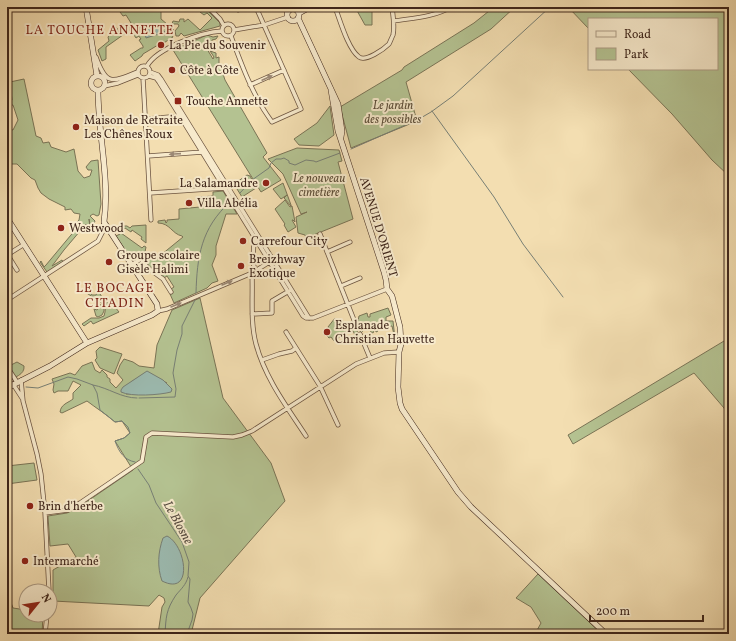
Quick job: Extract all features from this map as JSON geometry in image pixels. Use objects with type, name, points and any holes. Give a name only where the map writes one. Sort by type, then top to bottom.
[{"type":"street","points":[[86,7],[97,76]]},
{"type":"street","points":[[208,7],[220,19],[224,26]]},
{"type":"street","points":[[238,10],[244,7]]},
{"type":"street","points":[[234,30],[231,36],[250,85],[272,122],[301,109],[256,7]]},
{"type":"street","points":[[234,30],[264,25],[288,16],[288,13],[310,7]]},
{"type":"street","points":[[335,7],[347,40],[358,56],[362,58],[372,56],[389,44],[393,34],[394,21],[392,7]]},
{"type":"street","points":[[394,21],[435,14],[445,11],[451,7]]},
{"type":"street","points":[[292,21],[295,11]]},
{"type":"street","points":[[295,11],[302,30]]},
{"type":"street","points":[[288,16],[302,30]]},
{"type":"street","points":[[224,26],[228,24],[231,25],[234,30]]},
{"type":"street","points":[[222,31],[224,26]]},
{"type":"street","name":"AVENUE D'ORIENT","points":[[302,30],[331,90],[338,131],[384,272],[386,289],[392,296],[399,319],[401,340],[399,352],[399,396],[400,403],[406,415],[458,492],[471,507],[606,634]]},
{"type":"street","points":[[222,31],[225,36],[231,36]]},
{"type":"street","points":[[147,66],[153,58],[187,39],[210,32],[222,31]]},
{"type":"street","points":[[94,52],[102,71],[109,80],[118,80],[138,74]]},
{"type":"street","points":[[138,74],[138,69],[141,66],[147,66]]},
{"type":"street","points":[[147,66],[150,74]]},
{"type":"street","points":[[250,85],[284,70]]},
{"type":"street","points":[[138,74],[143,78],[151,220]]},
{"type":"street","points":[[98,90],[104,86],[118,83],[138,74]]},
{"type":"street","points":[[143,78],[150,74],[158,75],[162,78],[182,116],[290,291],[309,318],[313,318],[348,305],[386,289]]},
{"type":"street","points":[[97,76],[103,79],[104,86]]},
{"type":"street","points":[[97,76],[93,78],[91,84],[98,90]]},
{"type":"street","points":[[7,300],[98,241],[102,235],[106,210],[98,90]]},
{"type":"street","points":[[146,119],[182,116]]},
{"type":"street","points":[[148,156],[204,151]]},
{"type":"street","points":[[150,193],[226,187]]},
{"type":"street","points":[[7,218],[87,343]]},
{"type":"street","points":[[104,222],[157,304],[158,311]]},
{"type":"street","points":[[320,234],[354,320]]},
{"type":"street","points":[[256,235],[253,261],[254,272],[252,314],[256,344],[269,378],[306,436]]},
{"type":"street","points":[[327,252],[350,242]]},
{"type":"street","points":[[17,270],[7,255],[23,245]]},
{"type":"street","points":[[131,265],[141,258],[148,268],[163,279],[171,292]]},
{"type":"street","points":[[7,388],[50,366],[87,343],[158,311],[167,309],[254,272],[271,260]]},
{"type":"street","points":[[341,286],[360,278]]},
{"type":"street","points":[[252,314],[272,313],[272,301],[290,291]]},
{"type":"street","points":[[286,332],[320,386],[338,424]]},
{"type":"street","points":[[360,334],[370,358]]},
{"type":"street","points":[[262,360],[292,351],[296,348]]},
{"type":"street","points":[[44,513],[68,510],[142,460],[146,437],[152,433],[233,437],[242,436],[356,364],[384,353],[399,352]]},
{"type":"street","points":[[7,367],[17,382],[41,474],[48,583]]},
{"type":"street","points":[[17,382],[23,401]]},
{"type":"street","points":[[45,634],[46,623]]},
{"type":"street","points":[[7,628],[9,634]]},
{"type":"green space","points":[[125,7],[146,7],[147,10],[156,11],[156,7],[161,7],[161,19],[174,30],[170,32],[173,37],[143,54],[135,61],[130,55],[143,48],[143,46],[139,40],[141,39],[139,36],[136,38],[132,32],[134,31],[133,29],[130,29],[106,47],[106,59],[102,61],[98,50],[109,41],[108,37],[113,28],[117,28],[119,35],[129,27],[131,23],[126,15],[123,16],[120,12]]},
{"type":"green space","points":[[204,7],[220,23],[220,26],[184,36],[181,33],[179,36],[176,36],[175,31],[179,26],[178,24],[172,24],[173,21],[179,22],[180,19],[184,19],[184,22],[188,19],[200,30],[212,18],[207,13],[204,15],[200,12]]},
{"type":"green space","points":[[355,7],[372,7],[372,25],[365,25]]},
{"type":"green space","name":"Le jardin des possibles","points":[[494,7],[515,7],[491,29],[406,82],[417,121],[351,148],[340,107],[402,70],[404,67],[474,23]]},
{"type":"green space","points":[[568,7],[729,7],[729,176],[712,160],[672,114],[629,70],[718,70],[718,18],[588,18],[588,28]]},
{"type":"green space","points":[[207,35],[213,37],[218,36],[216,39],[212,40],[210,46],[207,43],[204,44],[213,59],[214,57],[210,51],[216,53],[216,58],[219,57],[219,63],[225,80],[267,153],[263,157],[281,180],[261,192],[173,50]]},
{"type":"green space","points":[[24,79],[36,136],[41,138],[43,143],[49,142],[51,147],[66,152],[74,149],[78,171],[84,178],[90,176],[92,170],[88,170],[86,167],[91,161],[98,160],[101,204],[99,215],[97,216],[93,214],[90,216],[95,221],[91,230],[89,219],[90,228],[88,229],[86,224],[52,266],[62,260],[63,262],[47,272],[40,262],[41,261],[44,267],[76,229],[73,227],[79,220],[80,214],[74,213],[71,209],[65,210],[65,207],[41,193],[35,180],[17,164],[7,164],[7,129],[13,130],[18,120],[13,105],[8,103],[8,101],[12,100],[10,82]]},
{"type":"green space","points":[[330,106],[334,135],[319,146],[299,145],[294,139],[317,123]]},
{"type":"green space","name":"Le nouveau cimetière","points":[[297,148],[339,150],[342,161],[338,162],[353,219],[306,238],[305,235],[298,233],[296,217],[307,212],[301,214],[283,174],[268,159]]},
{"type":"green space","points":[[247,175],[250,176],[256,188],[242,197],[237,189],[244,184],[241,181],[236,186],[234,184]]},
{"type":"green space","points":[[283,183],[291,206],[284,198],[287,195],[281,199],[273,189]]},
{"type":"green space","points":[[223,191],[237,214],[226,214],[216,246],[216,255],[212,265],[218,281],[212,283],[207,288],[174,303],[170,294],[173,292],[171,289],[174,287],[167,276],[164,278],[149,267],[144,259],[153,255],[156,259],[183,237],[162,223],[158,223],[158,221],[165,220],[166,223],[167,220],[179,219],[179,209],[200,207],[200,197],[213,196],[213,192]]},
{"type":"green space","points":[[285,200],[290,207],[292,206],[295,222],[292,220],[296,227],[288,232],[284,225],[285,224],[275,209]]},
{"type":"green space","points":[[146,225],[146,243],[141,239],[142,237],[132,230],[131,232],[125,228],[123,230],[118,226],[127,226],[130,228],[132,226]]},
{"type":"green space","points":[[117,227],[123,231],[121,233],[142,248],[144,246],[146,247],[145,252],[134,260],[131,259],[116,236],[120,234],[115,230]]},
{"type":"green space","points":[[87,287],[89,287],[89,291],[92,295],[96,295],[98,291],[104,300],[104,311],[102,315],[98,317],[96,316],[94,309],[97,310],[102,303],[85,292]]},
{"type":"green space","points":[[200,298],[223,398],[271,463],[285,501],[200,598],[191,634],[170,632],[169,634],[158,634],[162,607],[165,602],[164,598],[159,595],[149,606],[58,601],[58,583],[53,583],[53,570],[76,557],[68,544],[50,546],[48,516],[67,513],[79,507],[133,470],[115,441],[124,438],[130,433],[122,421],[115,422],[87,401],[62,413],[60,412],[63,405],[73,399],[73,393],[81,385],[73,381],[68,391],[58,391],[54,393],[54,384],[52,379],[70,373],[75,375],[82,366],[92,362],[95,370],[100,373],[102,370],[116,388],[123,380],[117,373],[124,359],[139,366],[154,368],[157,345],[172,310]],"holes":[[[147,372],[167,383],[153,393],[126,394],[131,382]]]},
{"type":"green space","points":[[106,301],[115,307],[119,312],[93,324],[91,321],[84,326],[82,324],[91,318],[99,318],[104,316]]},
{"type":"green space","points":[[388,308],[391,315],[386,317],[386,321],[393,321],[395,339],[392,326],[379,327],[378,331],[376,332],[373,325],[372,327],[374,332],[372,333],[368,328],[361,333],[358,322],[355,324],[358,334],[355,335],[353,331],[347,332],[334,341],[331,337],[329,338],[327,336],[331,334],[327,328],[330,331],[328,327],[335,318],[341,331],[338,323],[341,322],[343,325],[356,320],[358,321],[359,316],[367,313],[368,317],[370,317],[370,314]]},
{"type":"green space","points":[[729,338],[729,417],[724,408],[694,373],[573,444],[568,435]]},
{"type":"green space","points":[[100,347],[122,354],[114,374],[100,368],[95,360],[97,358],[96,351]]},
{"type":"green space","points":[[17,362],[24,366],[23,372],[7,382],[7,367]]},
{"type":"green space","points":[[34,463],[37,480],[7,484],[7,466]]},
{"type":"green space","points":[[538,574],[602,634],[535,634],[541,623],[531,607],[516,598]]},
{"type":"green space","points":[[7,592],[13,608],[18,609],[18,623],[43,623],[42,634],[13,634],[7,617]]},
{"type":"water","points":[[143,25],[159,28],[165,32],[146,38],[145,34],[140,33],[139,28]]},
{"type":"water","points":[[147,371],[163,380],[172,389],[171,392],[131,395],[121,392],[123,387]]},
{"type":"water","points":[[167,536],[174,541],[179,549],[184,568],[183,576],[179,582],[172,584],[162,581],[159,570],[160,549],[163,538]]},
{"type":"waterway","points":[[351,149],[419,119],[431,112],[453,96],[550,7]]},
{"type":"waterway","points":[[432,111],[494,197],[523,244],[563,297]]},
{"type":"waterway","points":[[240,193],[252,180],[269,168],[271,163],[276,159],[284,158],[289,161],[289,163],[295,165],[306,160],[316,162],[340,153]]},
{"type":"waterway","points":[[196,293],[202,244],[213,222],[230,202]]},
{"type":"waterway","points":[[139,398],[175,397],[176,389],[173,373],[177,350],[182,334],[182,326],[195,300]]},
{"type":"waterway","name":"Le Blosne","points":[[26,387],[38,388],[68,377],[93,385],[97,393],[100,410],[115,422],[122,421],[128,427],[130,433],[124,438],[115,441],[122,455],[135,462]]},
{"type":"waterway","points":[[93,385],[120,395],[137,398]]},
{"type":"waterway","name":"Le Blosne","points":[[138,469],[149,485],[156,503],[182,542],[189,562],[188,576],[190,579],[188,602],[193,614],[187,634]]},
{"type":"waterway","points":[[165,634],[168,609],[176,595],[185,585],[188,577]]},
{"type":"place","name":"La Pie du Souvenir","points":[[161,45]]},
{"type":"place","name":"Côte à Côte","points":[[172,70]]},
{"type":"place","name":"Touche Annette","points":[[178,101]]},
{"type":"place","name":"Maison de Retraite Les Chênes Roux","points":[[76,127]]},
{"type":"place","name":"La Salamandre","points":[[266,183]]},
{"type":"place","name":"Villa Abélia","points":[[189,203]]},
{"type":"place","name":"Westwood","points":[[61,228]]},
{"type":"place","name":"Carrefour City","points":[[243,241]]},
{"type":"place","name":"Groupe scolaire Gisèle Halimi","points":[[109,262]]},
{"type":"place","name":"Breizhway Exotique","points":[[241,266]]},
{"type":"place","name":"Esplanade Christian Hauvette","points":[[327,332]]},
{"type":"place","name":"Brin d'herbe","points":[[30,506]]},
{"type":"place","name":"Intermarché","points":[[25,561]]},
{"type":"district","name":"LA TOUCHE ANNETTE","points":[[100,29]]},
{"type":"district","name":"LE BOCAGE CITADIN","points":[[115,294]]}]
